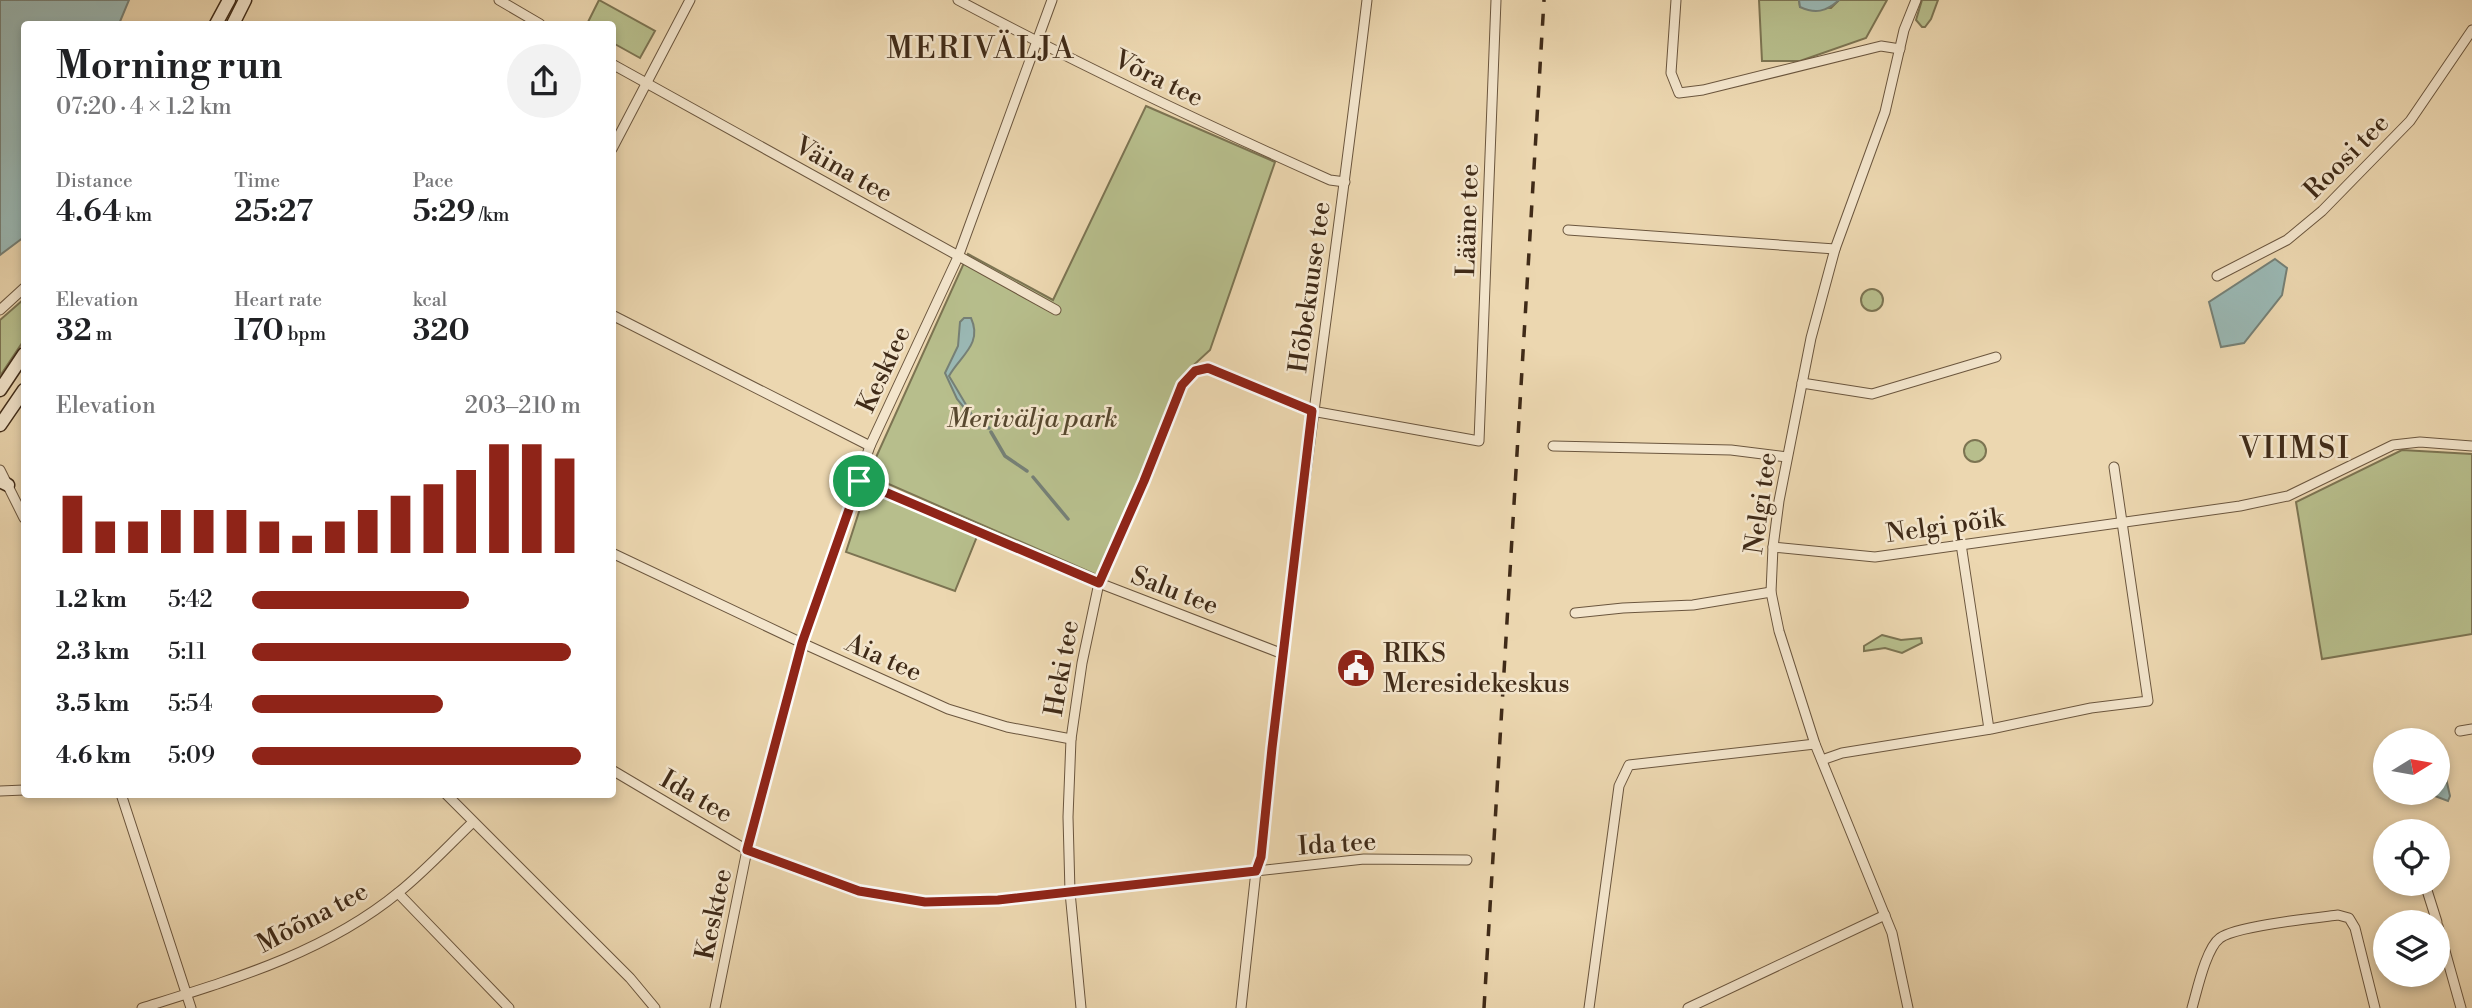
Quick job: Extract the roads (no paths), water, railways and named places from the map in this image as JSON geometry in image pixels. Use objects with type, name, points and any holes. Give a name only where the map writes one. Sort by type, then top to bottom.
[{"type":"main road","points":[[218,21],[229,0]]},
{"type":"main road","points":[[234,21],[245,0]]},
{"type":"main road","points":[[0,390],[21,358]]},
{"type":"main road","points":[[0,425],[21,394]]},
{"type":"street","points":[[499,0],[535,21]]},
{"type":"street","points":[[616,141],[690,0]]},
{"type":"street","name":"Võra tee","points":[[958,0],[1037,42],[1275,156],[1330,180],[1345,182]]},
{"type":"street","name":"Kesktee","points":[[715,1008],[747,850],[802,643],[870,446],[958,257],[1052,0]]},
{"type":"street","name":"Hõbekuuse tee","points":[[1241,1008],[1312,411],[1345,182],[1367,0]]},
{"type":"street","name":"Lääne tee","points":[[1312,411],[1479,442],[1496,0]]},
{"type":"street","points":[[1676,0],[1671,73],[1679,93],[1703,90],[1881,46],[1900,49]]},
{"type":"street","name":"Nelgi tee","points":[[1908,1008],[1892,933],[1815,744],[1779,631],[1771,592],[1773,547],[1802,383],[1835,250],[1885,112],[1904,30],[1916,0]]},
{"type":"street","name":"Roosi tee","points":[[2217,276],[2287,240],[2322,211],[2410,121],[2472,30]]},
{"type":"street","name":"Väina tee","points":[[616,66],[1056,310]]},
{"type":"street","points":[[1568,230],[1835,250]]},
{"type":"street","points":[[0,310],[21,291]]},
{"type":"street","points":[[616,317],[870,446]]},
{"type":"street","points":[[1802,383],[1872,394],[1996,357]]},
{"type":"street","name":"Heki tee","points":[[1081,1008],[1070,892],[1070,739],[1099,583],[1149,470],[1182,385],[1195,371],[1208,368],[1312,411]]},
{"type":"street","name":"Nelgi põik","points":[[1773,547],[1875,557],[2240,506],[2288,496],[2393,445],[2420,442],[2472,446]]},
{"type":"street","points":[[1553,446],[1731,450],[1787,457]]},
{"type":"street","points":[[1822,760],[1842,753],[2148,701],[2114,467]]},
{"type":"street","points":[[0,470],[4,483],[21,513]]},
{"type":"street","name":"Salu tee","points":[[859,481],[1099,583],[1283,654]]},
{"type":"street","points":[[1961,544],[1989,729]]},
{"type":"street","name":"Aia tee","points":[[616,555],[948,709],[1007,727],[1070,739]]},
{"type":"street","points":[[1575,613],[1693,605],[1771,592]]},
{"type":"street","points":[[2460,731],[2472,729]]},
{"type":"street","points":[[1590,1008],[1619,786],[1629,765],[1815,744]]},
{"type":"street","name":"Ida tee","points":[[616,772],[747,850],[859,891],[925,902],[998,900],[1364,859],[1467,860]]},
{"type":"street","points":[[0,791],[21,790]]},
{"type":"street","points":[[122,798],[191,1008]]},
{"type":"street","points":[[450,798],[630,978],[655,1008]]},
{"type":"street","name":"Mõõna tee","points":[[142,1008],[289,958],[347,928],[398,893],[472,823]]},
{"type":"street","points":[[398,893],[509,1008]]},
{"type":"street","points":[[1688,1008],[1885,915]]},
{"type":"street","points":[[2192,1008],[2210,953],[2220,938],[2240,930],[2338,915],[2349,918],[2356,928],[2375,1008]]},
{"type":"street","points":[[2450,970],[2461,1008]]},
{"type":"water","points":[[0,0],[129,0],[120,21],[21,21],[21,239],[0,255]]},
{"type":"water","points":[[1799,0],[1839,0],[1825,9],[1811,11],[1800,7]]},
{"type":"water","points":[[2275,259],[2287,268],[2282,295],[2244,343],[2221,347],[2209,302]]},
{"type":"water","points":[[964,318],[971,318],[974,327],[972,343],[949,376],[978,425],[957,399],[945,373],[958,346],[960,322]]},
{"type":"waterway","points":[[978,425],[989,428]]},
{"type":"waterway","points":[[991,432],[1005,456],[1027,471]]},
{"type":"waterway","points":[[1033,477],[1068,519]]},
{"type":"railway","points":[[1484,1008],[1544,0]]},
{"type":"place","name":"RIKS Meresidekeskus","points":[[1356,668]]},
{"type":"district","name":"MERIVÄLJA","points":[[981,48]]},
{"type":"district","name":"VIIMSI","points":[[2295,448]]},
{"type":"park label","name":"Merivälja park","points":[[1032,418]]}]
